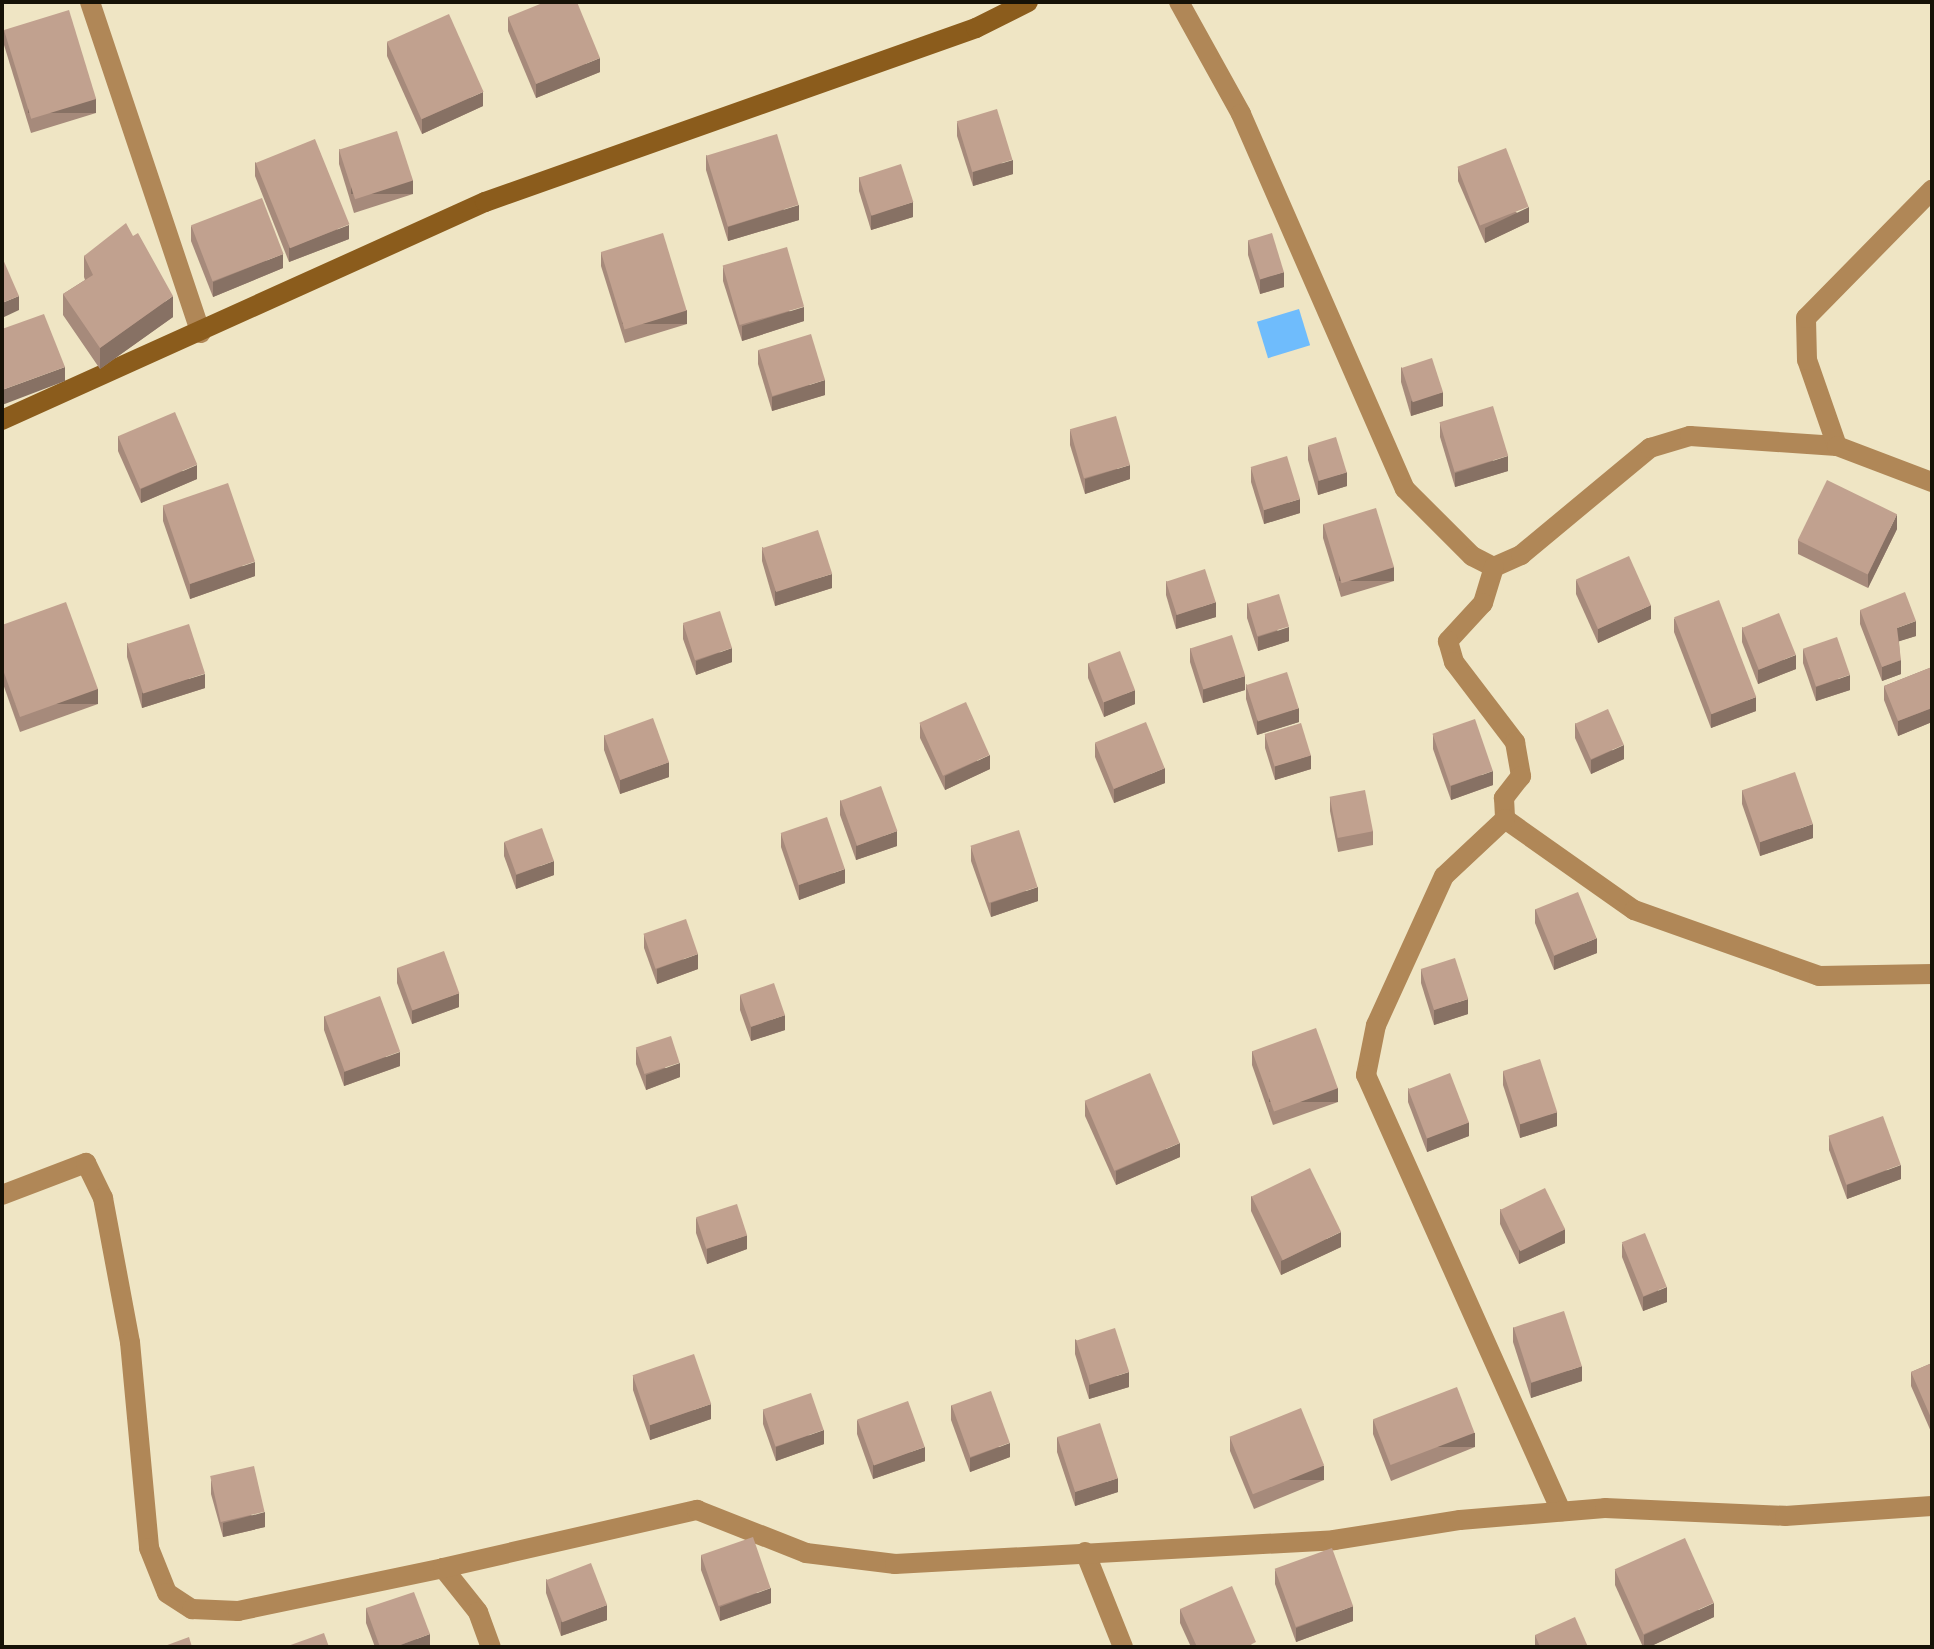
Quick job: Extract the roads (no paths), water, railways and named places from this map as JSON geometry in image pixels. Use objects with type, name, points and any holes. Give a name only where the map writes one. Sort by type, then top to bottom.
[{"type":"main road","points":[[2,420],[201,333],[485,202],[976,28],[1028,2]]},
{"type":"street","points":[[90,2],[201,333]]},
{"type":"street","points":[[1179,2],[1241,114],[1405,489],[1472,556],[1494,567]]},
{"type":"street","points":[[1837,446],[1807,360],[1806,318],[1932,190]]},
{"type":"street","points":[[1561,1511],[1366,1075],[1376,1025],[1444,876],[1505,819],[1504,798],[1521,776],[1515,742],[1454,662],[1448,641],[1483,603],[1494,567],[1521,555],[1650,448],[1690,436],[1837,446],[1932,482]]},
{"type":"street","points":[[1505,819],[1634,910],[1819,976],[1932,974]]},
{"type":"street","points":[[2,1195],[86,1163],[103,1198],[130,1342],[149,1548],[167,1593],[192,1609],[238,1611],[697,1510],[806,1553],[895,1564],[1334,1540],[1561,1511],[1785,1516],[1932,1506]]},
{"type":"street","points":[[1085,1552],[1123,1647]]},
{"type":"street","points":[[443,1568],[478,1612],[491,1647]]},
{"type":"water","points":[[1299,309],[1310,345],[1268,358],[1257,322]]}]
